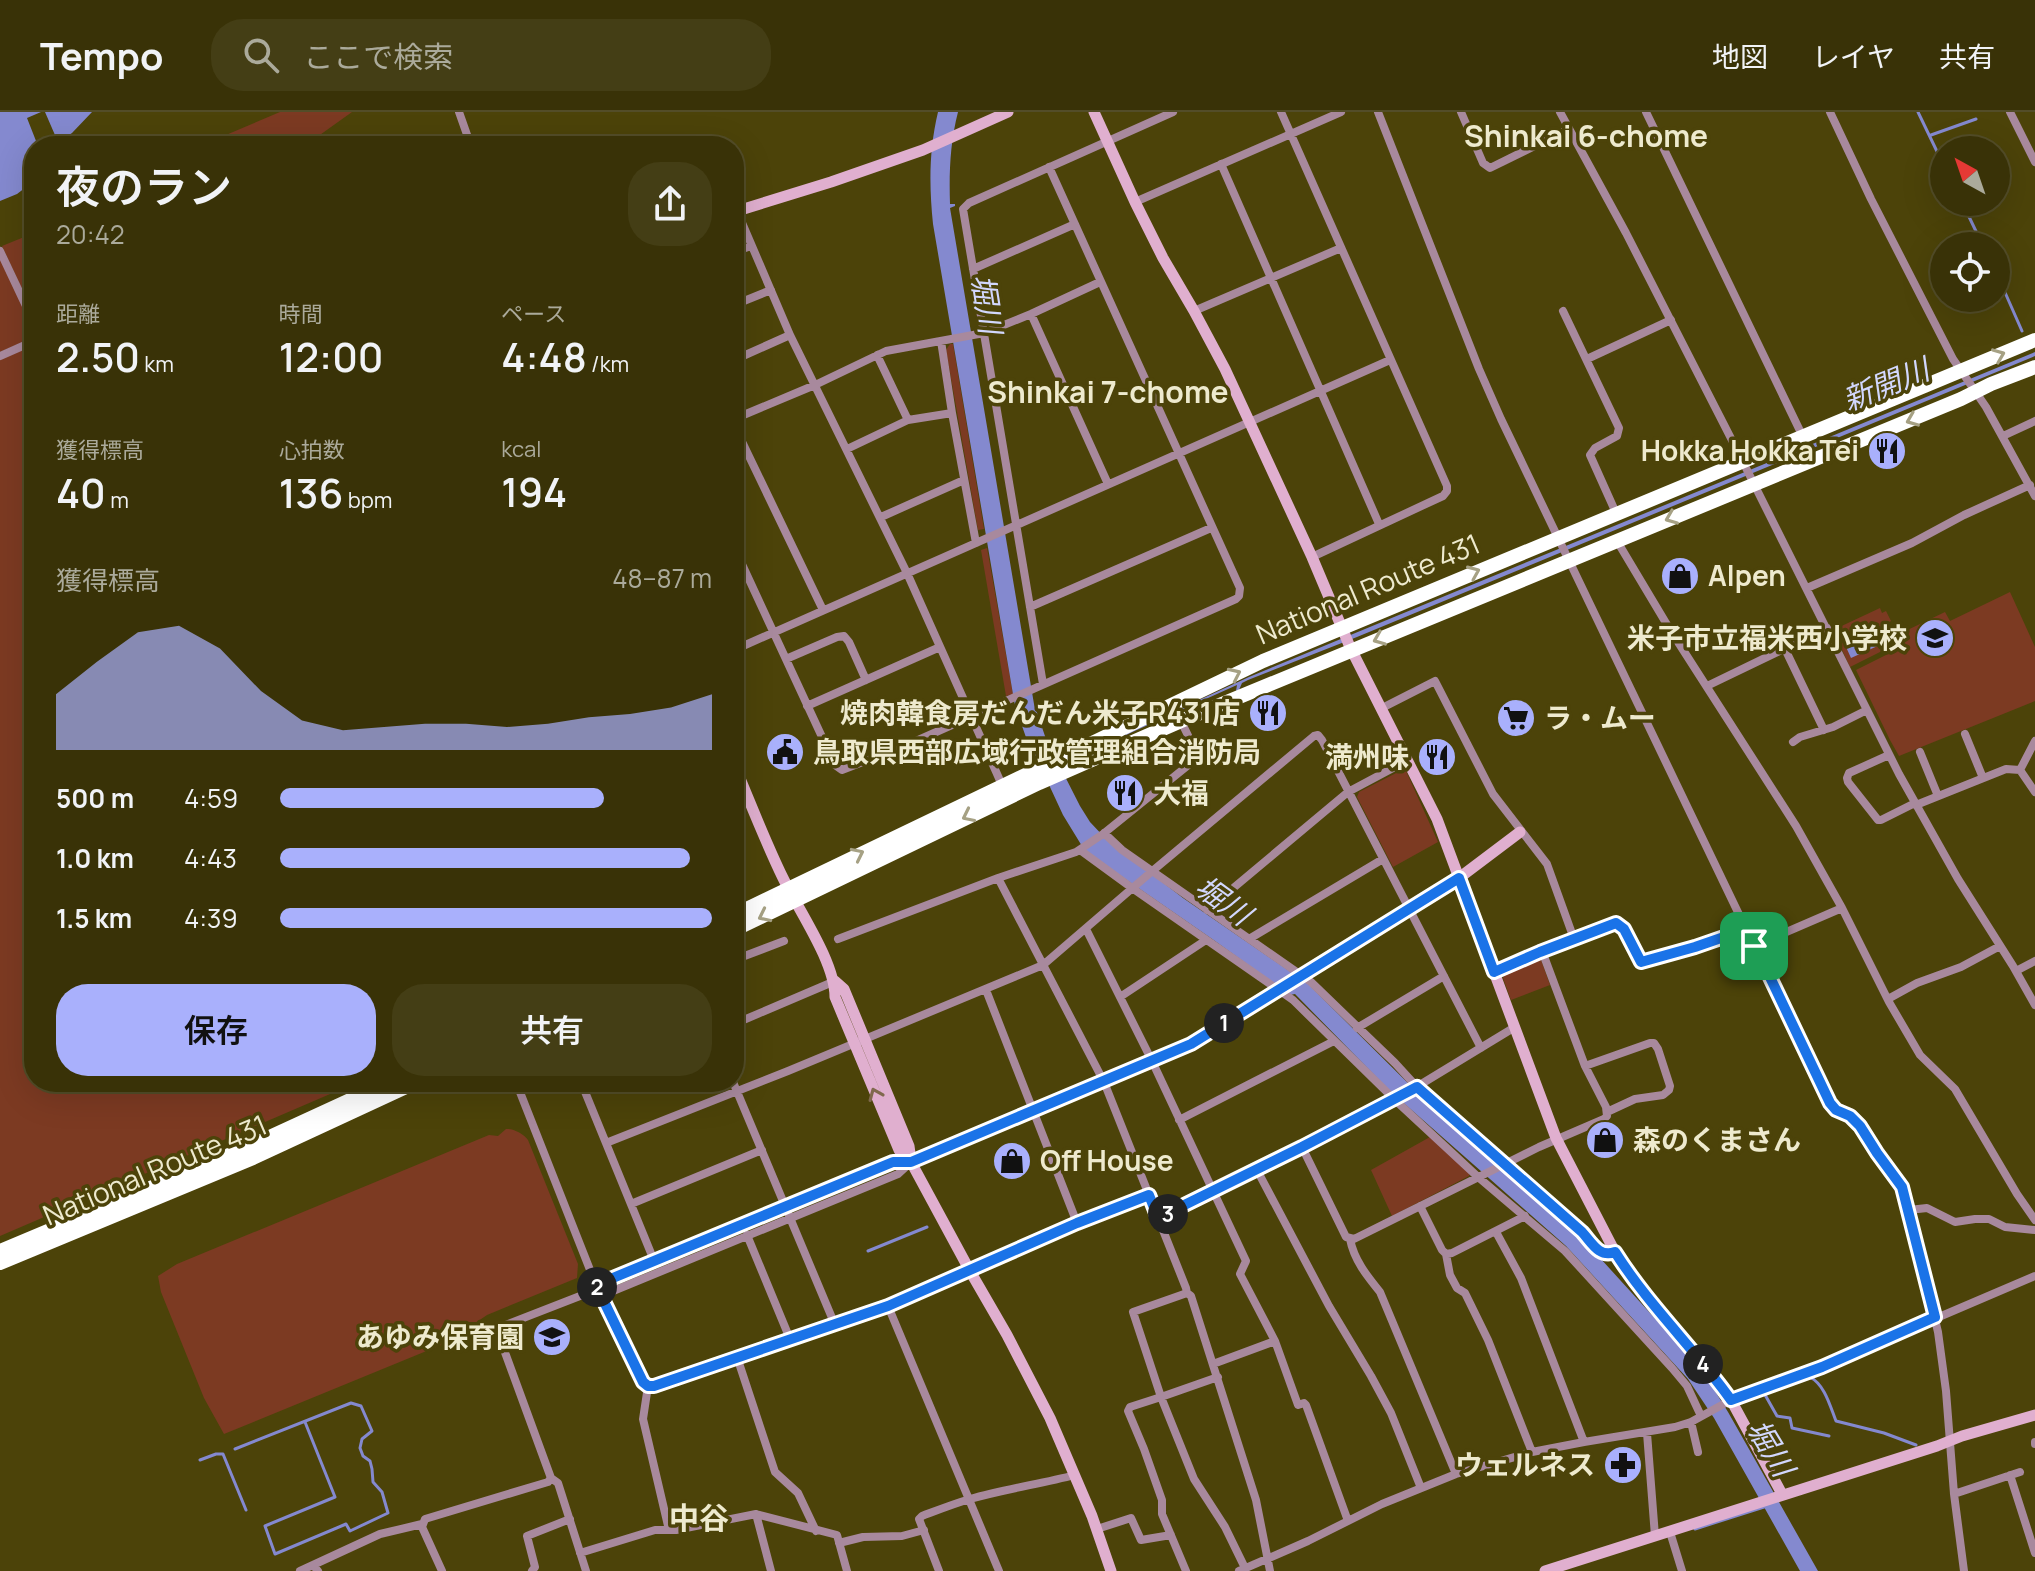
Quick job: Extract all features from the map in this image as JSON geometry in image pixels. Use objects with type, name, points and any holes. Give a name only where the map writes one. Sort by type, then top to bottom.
[{"type":"highway","name":"National Route 431","points":[[744,911],[791,894],[1036,777],[1263,661],[1962,373],[2035,340]]},
{"type":"highway","name":"National Route 431","points":[[1067,762],[1181,721],[2035,367]]},
{"type":"highway","name":"National Route 431","points":[[744,924],[791,894],[1002,785],[1036,777]]},
{"type":"highway","name":"National Route 431","points":[[0,1251],[248,1147],[367,1092]]},
{"type":"highway","name":"National Route 431","points":[[0,1263],[253,1158],[395,1092]]},
{"type":"street","points":[[459,112],[467,136]]},
{"type":"street","points":[[744,209],[923,150],[1008,112]]},
{"type":"street","points":[[1094,112],[1163,258],[1225,369],[1351,649],[1437,819],[1556,1138],[1615,1252],[1641,1291],[1731,1400],[1780,1495]]},
{"type":"street","points":[[1040,686],[1030,607],[1012,528],[963,213],[969,203],[1173,112]]},
{"type":"street","points":[[1281,112],[1447,486],[1443,496],[1312,557]]},
{"type":"street","points":[[1135,202],[1341,112]]},
{"type":"street","points":[[1378,112],[1479,369],[1716,869],[1830,1103],[1860,1126],[1899,1182],[1909,1210],[1935,1317],[1946,1391],[1964,1571]]},
{"type":"street","points":[[1461,112],[1483,163],[1490,168],[1569,129]]},
{"type":"street","points":[[1560,112],[1671,320],[1889,755],[1958,879],[2035,1005]]},
{"type":"street","points":[[1646,112],[1803,437]]},
{"type":"street","points":[[1830,112],[1953,359],[2003,436],[2035,496]]},
{"type":"street","points":[[2010,112],[2035,162]]},
{"type":"street","points":[[1221,164],[1379,524]]},
{"type":"street","points":[[744,568],[835,765],[842,770],[970,718],[1236,599],[1240,588],[1049,167]]},
{"type":"street","points":[[973,269],[1075,224]]},
{"type":"street","points":[[744,230],[790,335],[881,517],[1002,785]]},
{"type":"street","points":[[744,248],[751,246]]},
{"type":"street","points":[[1194,311],[1341,248]]},
{"type":"street","points":[[0,251],[24,302]]},
{"type":"street","points":[[744,416],[886,351],[984,333],[1100,282]]},
{"type":"street","points":[[744,301],[771,290]]},
{"type":"street","points":[[1563,311],[1619,428],[1617,436],[1595,448],[1590,455],[1616,513]]},
{"type":"street","points":[[1031,314],[1108,484]]},
{"type":"street","points":[[1587,359],[1671,320]]},
{"type":"street","points":[[744,356],[790,335]]},
{"type":"street","points":[[941,341],[964,480],[978,542]]},
{"type":"street","points":[[0,356],[24,345]]},
{"type":"street","points":[[877,355],[908,420]]},
{"type":"street","points":[[744,646],[1390,360]]},
{"type":"street","points":[[847,449],[908,420],[952,413]]},
{"type":"street","points":[[2003,436],[2035,421]]},
{"type":"street","points":[[744,441],[823,610]]},
{"type":"street","points":[[881,517],[964,480]]},
{"type":"street","points":[[1807,588],[1912,543],[2030,485]]},
{"type":"street","points":[[1030,607],[1211,528]]},
{"type":"street","points":[[1617,541],[1796,826],[1920,1055],[1957,1092],[2035,1220]]},
{"type":"street","points":[[1707,686],[1827,628]]},
{"type":"street","points":[[786,659],[844,636],[866,680]]},
{"type":"street","points":[[807,706],[940,647]]},
{"type":"street","points":[[1785,649],[1824,730]]},
{"type":"street","points":[[1382,708],[1435,681],[1493,794],[1547,864],[1574,939]]},
{"type":"street","points":[[1793,742],[1867,710]]},
{"type":"street","points":[[838,939],[1081,849],[1194,761],[1194,752],[1181,721]]},
{"type":"street","points":[[1965,734],[1983,778]]},
{"type":"street","points":[[744,1089],[1043,965],[1314,736],[1320,737],[1481,1048]]},
{"type":"street","points":[[2020,770],[2035,741]]},
{"type":"street","points":[[1920,752],[1938,796]]},
{"type":"street","points":[[1889,755],[1849,773],[1847,778],[1878,820],[2006,769],[2020,770]]},
{"type":"street","points":[[1207,910],[1348,792],[1408,760]]},
{"type":"street","points":[[2020,770],[2035,792]]},
{"type":"street","points":[[744,787],[791,894],[835,981],[835,997],[860,1041],[899,1150],[911,1162],[1050,1418],[1097,1529],[1111,1571]]},
{"type":"street","points":[[586,1571],[558,1483],[551,1478],[499,1336],[503,1326],[658,1271],[898,1174],[911,1162],[1191,1044],[1459,878],[1520,832]]},
{"type":"street","points":[[1104,834],[1122,850],[1303,976],[1500,1166],[1582,1232],[1600,1252],[1615,1252]]},
{"type":"street","points":[[1081,849],[1293,1000],[1395,1100],[1565,1251],[1687,1386],[1702,1416]]},
{"type":"street","points":[[1249,939],[1383,859]]},
{"type":"street","points":[[998,878],[1104,1082],[1187,1293],[1191,1296],[1256,1500],[1270,1571]]},
{"type":"street","points":[[1754,946],[1842,908]]},
{"type":"street","points":[[1494,972],[1616,923],[1624,929],[1641,962],[1747,929]]},
{"type":"street","points":[[1086,929],[1246,1261],[1240,1274],[1275,1341],[1298,1405],[1306,1405],[1348,1521]]},
{"type":"street","points":[[1120,997],[1206,940]]},
{"type":"street","points":[[744,956],[784,941]]},
{"type":"street","points":[[1888,999],[2000,946]]},
{"type":"street","points":[[1542,951],[1585,1066],[1607,1112]]},
{"type":"street","points":[[2016,971],[2035,961]]},
{"type":"street","points":[[1357,1028],[1444,976]]},
{"type":"street","points":[[744,1020],[835,981]]},
{"type":"street","points":[[986,990],[1077,1223]]},
{"type":"street","points":[[1158,1218],[1395,1100],[1515,1027]]},
{"type":"street","points":[[1179,1120],[1334,1041]]},
{"type":"street","points":[[1350,1239],[1556,1138],[1604,1119],[1607,1112],[1635,1099],[1667,1092],[1670,1086],[1654,1043],[1585,1066]]},
{"type":"street","points":[[520,1092],[598,1290],[643,1382],[648,1386],[888,1306],[1077,1223],[1149,1195]]},
{"type":"street","points":[[587,1092],[658,1271]]},
{"type":"street","points":[[606,1143],[737,1092],[835,1325]]},
{"type":"street","points":[[1302,1147],[1346,1237],[1350,1239],[1363,1271],[1380,1292],[1456,1474]]},
{"type":"street","points":[[631,1204],[762,1150]]},
{"type":"street","points":[[598,1290],[654,1261],[893,1162],[911,1162]]},
{"type":"street","points":[[1257,1170],[1329,1306],[1391,1413],[1421,1488]]},
{"type":"street","points":[[1420,1206],[1446,1254],[1450,1275],[1457,1288],[1465,1293],[1488,1340],[1532,1452]]},
{"type":"street","points":[[1909,1210],[1927,1208],[1955,1222],[1989,1219],[2005,1227],[2035,1230]]},
{"type":"street","points":[[1446,1254],[1525,1216]]},
{"type":"street","points":[[1496,1232],[1521,1278],[1584,1442]]},
{"type":"street","points":[[747,1235],[790,1339]]},
{"type":"street","points":[[1187,1293],[1133,1312],[1161,1397],[1194,1479],[1225,1527],[1242,1570],[1456,1474],[1532,1452],[1647,1433],[1691,1422],[1731,1400],[1822,1367],[2035,1276]]},
{"type":"street","points":[[888,1306],[999,1571]]},
{"type":"street","points":[[1213,1364],[1275,1341]]},
{"type":"street","points":[[737,1357],[775,1472],[798,1493],[816,1531]]},
{"type":"street","points":[[1186,1571],[1162,1514],[1163,1502],[1128,1413],[1130,1407],[1218,1377]]},
{"type":"street","points":[[648,1386],[643,1419],[669,1530]]},
{"type":"street","points":[[1545,1571],[2035,1415]]},
{"type":"street","points":[[1691,1422],[1698,1452]]},
{"type":"street","points":[[1647,1433],[1655,1536]]},
{"type":"street","points":[[1954,1494],[2020,1472]]},
{"type":"street","points":[[939,1571],[919,1519],[922,1516],[968,1500],[1075,1475]]},
{"type":"street","points":[[2010,1475],[2035,1553]]},
{"type":"street","points":[[442,1571],[422,1527],[425,1519],[548,1482],[551,1478]]},
{"type":"street","points":[[756,1514],[771,1571]]},
{"type":"street","points":[[580,1553],[655,1530],[676,1530],[756,1514],[837,1535],[847,1571]]},
{"type":"street","points":[[1097,1529],[1131,1518],[1141,1540],[1171,1535]]},
{"type":"street","points":[[532,1571],[535,1567],[527,1536],[570,1519]]},
{"type":"street","points":[[300,1571],[315,1568],[380,1534],[422,1524]]},
{"type":"street","points":[[839,1543],[863,1537],[902,1536],[924,1530]]},
{"type":"street","points":[[1670,1532],[1682,1571]]},
{"type":"shaded area","points":[[280,112],[352,112],[318,136],[224,136]]},
{"type":"shaded area","points":[[24,237],[24,293],[2,246]]},
{"type":"shaded area","points":[[0,257],[24,308],[24,341],[0,352]]},
{"type":"shaded area","points":[[24,344],[24,1092],[335,1092],[0,1236],[0,356]]},
{"type":"shaded area","points":[[953,344],[984,529],[978,530],[946,350]]},
{"type":"shaded area","points":[[987,548],[1013,694],[1006,696],[981,550]]},
{"type":"shaded area","points":[[2010,592],[2035,647],[2035,701],[1899,756],[1856,670],[1902,647],[1897,635],[1945,612],[1950,621]]},
{"type":"shaded area","points":[[1880,608],[1882,613],[1886,611],[1891,621],[1885,625],[1894,645],[1850,667],[1833,630]]},
{"type":"shaded area","points":[[1402,770],[1406,771],[1438,842],[1393,867],[1357,797],[1359,792]]},
{"type":"shaded area","points":[[1536,958],[1541,960],[1550,985],[1511,1000],[1503,978],[1505,972]]},
{"type":"shaded area","points":[[506,1129],[518,1132],[528,1140],[578,1264],[577,1278],[487,1315],[446,1343],[224,1434],[204,1398],[161,1292],[158,1276],[177,1264],[489,1135],[498,1136]]},
{"type":"shaded area","points":[[1430,1137],[1470,1172],[1469,1176],[1392,1216],[1371,1170]]},
{"type":"water","points":[[0,112],[41,112],[27,118],[34,136],[24,136],[24,189],[0,201]]},
{"type":"water","points":[[45,112],[92,112],[72,133],[55,136]]},
{"type":"water","points":[[938,112],[958,112],[950,169],[950,204],[955,206],[950,208],[1034,704],[1046,739],[1080,806],[1106,839],[1183,898],[1308,984],[1421,1096],[1581,1237],[1705,1375],[1818,1571],[1800,1571],[1714,1418],[1688,1379],[1566,1246],[1390,1091],[1295,994],[1290,995],[1085,851],[1063,815],[1029,746],[1015,706],[933,224],[931,168]]},
{"type":"water","points":[[2035,352],[2035,356],[1248,680],[1242,683],[1239,690],[1236,691],[1237,685],[1123,735],[1249,677]]},
{"type":"water","points":[[1873,624],[1882,644],[1851,658],[1842,638]]},
{"type":"waterway","points":[[1918,112],[1930,137]]},
{"type":"waterway","points":[[1931,135],[1976,119]]},
{"type":"waterway","points":[[1969,216],[1976,232]]},
{"type":"waterway","points":[[2010,304],[2022,331]]},
{"type":"waterway","points":[[868,1251],[927,1227]]},
{"type":"waterway","points":[[1743,1401],[1810,1377],[1823,1390],[1836,1421],[1916,1445]]},
{"type":"waterway","name":"堀川","points":[[1764,1393],[1777,1416],[1790,1418],[1792,1428],[1829,1436]]},
{"type":"waterway","points":[[235,1449],[351,1403],[361,1406],[372,1431],[362,1439],[360,1448],[363,1456],[370,1461],[373,1482],[382,1492],[388,1513],[350,1531],[346,1524],[275,1554],[265,1526],[335,1497],[305,1422]]},
{"type":"waterway","points":[[200,1460],[223,1454],[246,1510]]},
{"type":"waterway","points":[[1695,1529],[1764,1507]]},
{"type":"place","name":"Hokka Hokka Tei","points":[[1887,451]]},
{"type":"place","name":"Alpen","points":[[1680,576]]},
{"type":"place","name":"米子市立福米西小学校","points":[[1935,638]]},
{"type":"place","name":"焼肉韓食房だんだん米子R431店","points":[[1268,713]]},
{"type":"place","name":"ラ・ムー","points":[[1516,718]]},
{"type":"place","name":"鳥取県西部広域行政管理組合消防局","points":[[785,752]]},
{"type":"place","name":"満州味","points":[[1437,757]]},
{"type":"place","name":"大福","points":[[1125,793]]},
{"type":"place","name":"森のくまさん","points":[[1605,1140]]},
{"type":"place","name":"Off House","points":[[1012,1161]]},
{"type":"place","name":"あゆみ保育園","points":[[552,1337]]},
{"type":"place","name":"ウェルネス","points":[[1623,1465]]},
{"type":"district","name":"Shinkai 6-chome","points":[[1586,137]]},
{"type":"district","name":"Shinkai 7-chome","points":[[1108,393]]},
{"type":"district","name":"中谷","points":[[699,1519]]},
{"type":"route","points":[[1459,878],[1494,972],[1616,923],[1624,929],[1641,962],[1747,929],[1754,946],[1830,1103],[1836,1110],[1855,1120],[1902,1187],[1935,1317],[1822,1367],[1731,1400],[1641,1291],[1615,1252],[1600,1252],[1582,1232],[1417,1087],[1158,1218],[1149,1195],[1077,1223],[888,1306],[654,1386],[643,1382],[596,1285],[893,1162],[911,1162],[1191,1044],[1459,878]]},
{"type":"water label","name":"新開川","points":[[1886,385]]}]
